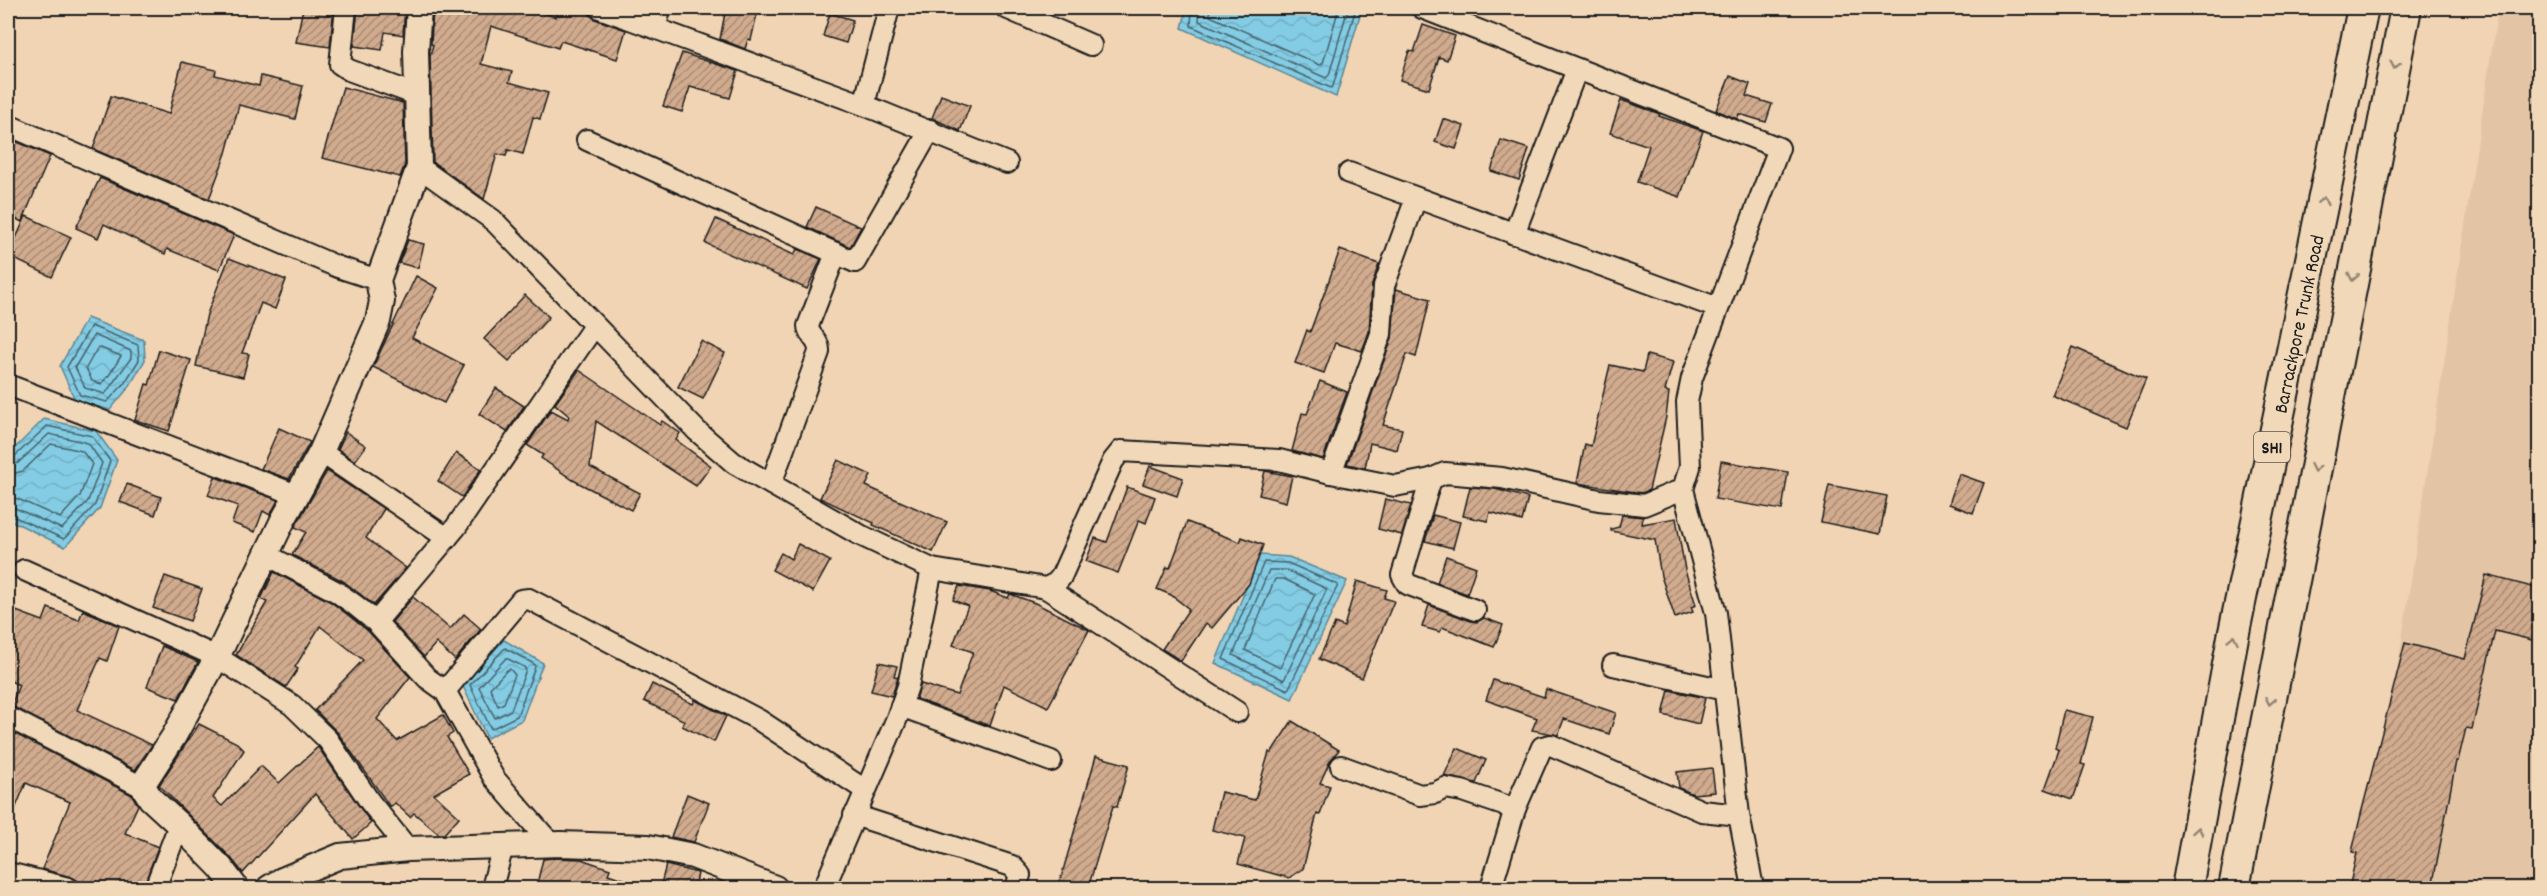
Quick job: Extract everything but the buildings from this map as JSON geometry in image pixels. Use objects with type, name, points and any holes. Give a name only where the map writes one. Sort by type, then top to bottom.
[{"type":"main road","name":"Barrackpore Trunk Road","points":[[2187,888],[2233,637],[2363,8]]},
{"type":"main road","name":"SH1","points":[[2234,888],[2406,8]]},
{"type":"street","points":[[346,8],[340,64],[349,70],[417,95]]},
{"type":"street","points":[[144,788],[145,781],[174,736],[217,657],[283,520],[321,452],[378,321],[382,301],[378,280],[419,167],[416,51],[419,8]]},
{"type":"street","points":[[600,8],[930,130],[1007,163]]},
{"type":"street","points":[[655,27],[661,8]]},
{"type":"street","points":[[864,105],[889,8]]},
{"type":"street","points":[[1006,8],[1091,45]]},
{"type":"street","points":[[1422,8],[1779,148],[1692,378],[1687,402],[1690,467],[1683,489],[1716,613],[1739,815],[1752,888]]},
{"type":"street","points":[[1514,234],[1577,69]]},
{"type":"street","points":[[8,125],[296,249],[378,280]]},
{"type":"street","points":[[587,140],[852,262],[857,262],[930,130]]},
{"type":"street","points":[[419,167],[493,220],[594,326],[716,448],[734,463],[860,534],[932,568],[1046,588],[1237,712]]},
{"type":"street","points":[[1349,173],[1718,308]]},
{"type":"street","points":[[1331,473],[1381,334],[1384,286],[1416,198]]},
{"type":"street","points":[[771,484],[819,352],[818,343],[808,331],[808,326],[836,253]]},
{"type":"street","points":[[376,622],[447,538],[594,326]]},
{"type":"street","points":[[8,385],[297,495]]},
{"type":"street","points":[[1046,588],[1056,583],[1061,576],[1115,456],[1121,451],[1279,460],[1395,486],[1431,479],[1445,473],[1502,478],[1599,500],[1644,505],[1683,489]]},
{"type":"street","points":[[321,452],[447,538]]},
{"type":"street","points":[[1431,479],[1402,575],[1407,584],[1475,610]]},
{"type":"street","points":[[267,555],[337,592],[376,622],[427,678],[445,691],[494,778],[551,844]]},
{"type":"street","points":[[824,888],[901,706],[915,657],[932,568]]},
{"type":"street","points":[[24,570],[217,657],[278,696],[313,724],[328,740],[370,802],[408,849]]},
{"type":"street","points":[[445,691],[521,600],[529,599],[759,720],[865,790]]},
{"type":"street","points":[[1613,665],[1725,690]]},
{"type":"street","points":[[901,706],[1051,761]]},
{"type":"street","points":[[8,717],[144,788],[151,800],[221,868],[236,888]]},
{"type":"street","points":[[1491,888],[1515,809],[1542,747],[1551,745],[1702,811],[1739,815]]},
{"type":"street","points":[[1341,766],[1420,795],[1435,794],[1445,788],[1462,791],[1515,809]]},
{"type":"street","points":[[854,815],[1012,867],[1020,875],[1016,888]]},
{"type":"street","points":[[155,888],[179,825]]},
{"type":"street","points":[[269,888],[282,880],[340,856],[408,849],[551,844],[659,849],[693,856],[775,888]]},
{"type":"street","points":[[492,888],[503,846]]},
{"type":"street","points":[[8,873],[68,888]]},
{"type":"shaded area","points":[[2498,8],[2539,8],[2539,888],[2364,888]]},
{"type":"water","points":[[1187,8],[1362,8],[1336,97],[1182,28]]},
{"type":"water","points":[[87,318],[144,340],[145,360],[129,387],[110,410],[75,400],[60,366]]},
{"type":"water","points":[[44,419],[96,431],[117,460],[100,508],[65,547],[8,519],[8,455]]},
{"type":"water","points":[[1260,555],[1289,557],[1347,581],[1292,699],[1215,663]]},
{"type":"water","points":[[504,640],[543,663],[522,720],[487,738],[462,684]]}]
